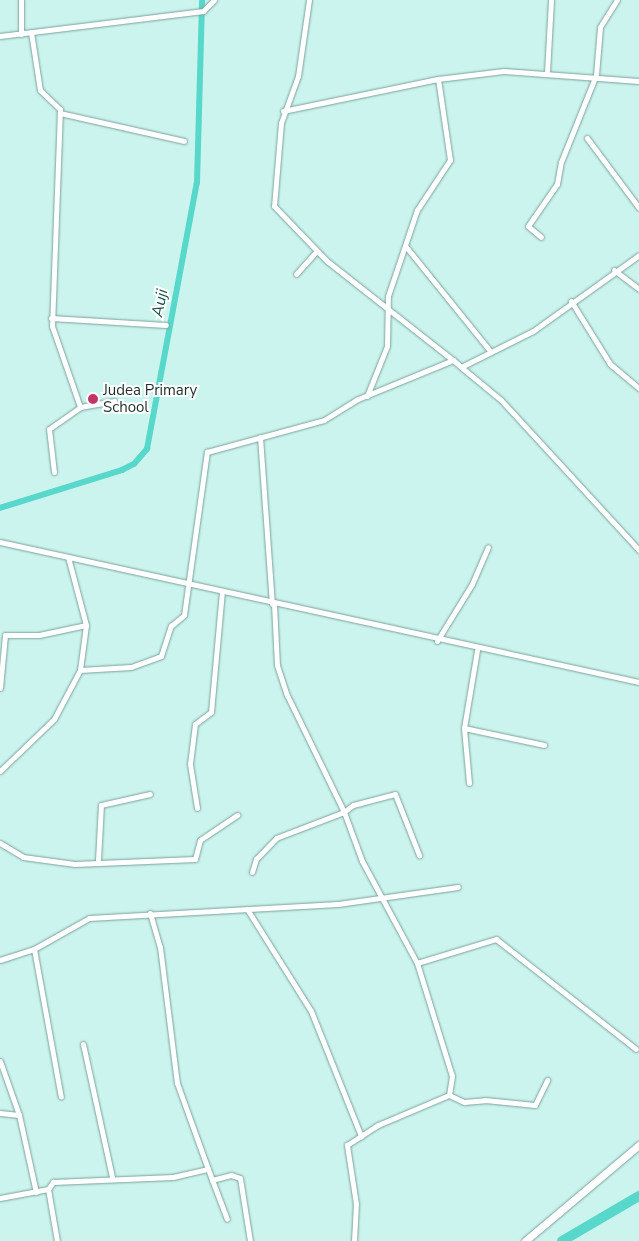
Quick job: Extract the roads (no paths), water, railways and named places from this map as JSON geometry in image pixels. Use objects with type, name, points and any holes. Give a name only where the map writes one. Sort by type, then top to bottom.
[{"type":"main road","points":[[525,1241],[639,1145]]},
{"type":"street","points":[[21,0],[21,34]]},
{"type":"street","points":[[0,36],[204,10],[214,0]]},
{"type":"street","points":[[309,0],[298,76],[284,111],[274,206],[317,251],[391,314],[453,360],[501,400],[639,550]]},
{"type":"street","points":[[547,72],[551,0]]},
{"type":"street","points":[[541,238],[528,226],[557,184],[561,162],[596,75],[600,27],[617,0]]},
{"type":"street","points":[[31,32],[40,90],[56,102],[60,113],[51,318],[80,406]]},
{"type":"street","points":[[284,111],[438,79],[504,71],[596,75],[639,81]]},
{"type":"street","points":[[367,396],[387,346],[391,314],[388,296],[407,248],[421,200],[450,160],[438,79]]},
{"type":"street","points":[[60,113],[184,141]]},
{"type":"street","points":[[587,138],[639,208]]},
{"type":"street","points":[[407,248],[491,352]]},
{"type":"street","points":[[296,274],[317,251]]},
{"type":"street","points":[[461,367],[534,331],[614,270],[639,255]]},
{"type":"street","points":[[614,270],[639,289]]},
{"type":"street","points":[[571,302],[610,364],[639,388]]},
{"type":"street","points":[[51,318],[166,325]]},
{"type":"street","points":[[80,670],[131,667],[161,656],[171,626],[184,615],[204,456],[260,437],[324,420],[367,396],[453,360]]},
{"type":"street","points":[[54,472],[49,429],[80,406],[114,401]]},
{"type":"street","points":[[260,437],[281,679],[306,740],[344,812],[382,899],[417,964],[452,1076],[449,1095]]},
{"type":"street","points":[[0,542],[476,650],[639,682]]},
{"type":"street","points":[[437,641],[472,584],[488,547]]},
{"type":"street","points":[[0,771],[54,719],[80,670],[86,625],[68,557]]},
{"type":"street","points":[[196,808],[191,754],[195,724],[211,712],[222,592]]},
{"type":"street","points":[[0,688],[5,635],[39,635],[86,625]]},
{"type":"street","points":[[468,783],[464,728],[476,650]]},
{"type":"street","points":[[464,728],[544,745]]},
{"type":"street","points":[[98,860],[101,805],[150,794]]},
{"type":"street","points":[[252,872],[271,841],[344,812],[353,805],[395,794],[419,855]]},
{"type":"street","points":[[1,845],[37,860],[75,864],[98,860],[195,859],[200,840],[237,815]]},
{"type":"street","points":[[0,960],[34,949],[89,918],[382,899],[458,887]]},
{"type":"street","points":[[247,909],[311,1011],[361,1136]]},
{"type":"street","points":[[150,913],[160,948],[177,1083],[194,1142],[208,1168],[227,1219]]},
{"type":"street","points":[[417,964],[496,939],[636,1049]]},
{"type":"street","points":[[34,949],[61,1097]]},
{"type":"street","points":[[83,1044],[112,1177]]},
{"type":"street","points":[[0,1061],[19,1115],[36,1192]]},
{"type":"street","points":[[354,1241],[356,1204],[345,1148],[361,1136],[449,1095],[464,1102],[485,1100],[535,1105],[547,1080]]},
{"type":"street","points":[[0,1113],[19,1115]]},
{"type":"street","points":[[0,1198],[48,1189],[53,1182],[112,1177],[173,1177],[208,1168]]},
{"type":"street","points":[[212,1180],[231,1175],[240,1178],[250,1241]]},
{"type":"street","points":[[48,1189],[57,1241]]},
{"type":"waterway","name":"Auji","points":[[0,508],[122,470],[134,464],[147,449],[197,183],[202,0]]},
{"type":"waterway","points":[[562,1241],[639,1196]]},
{"type":"place","name":"Judea Primary School","points":[[93,399]]}]
